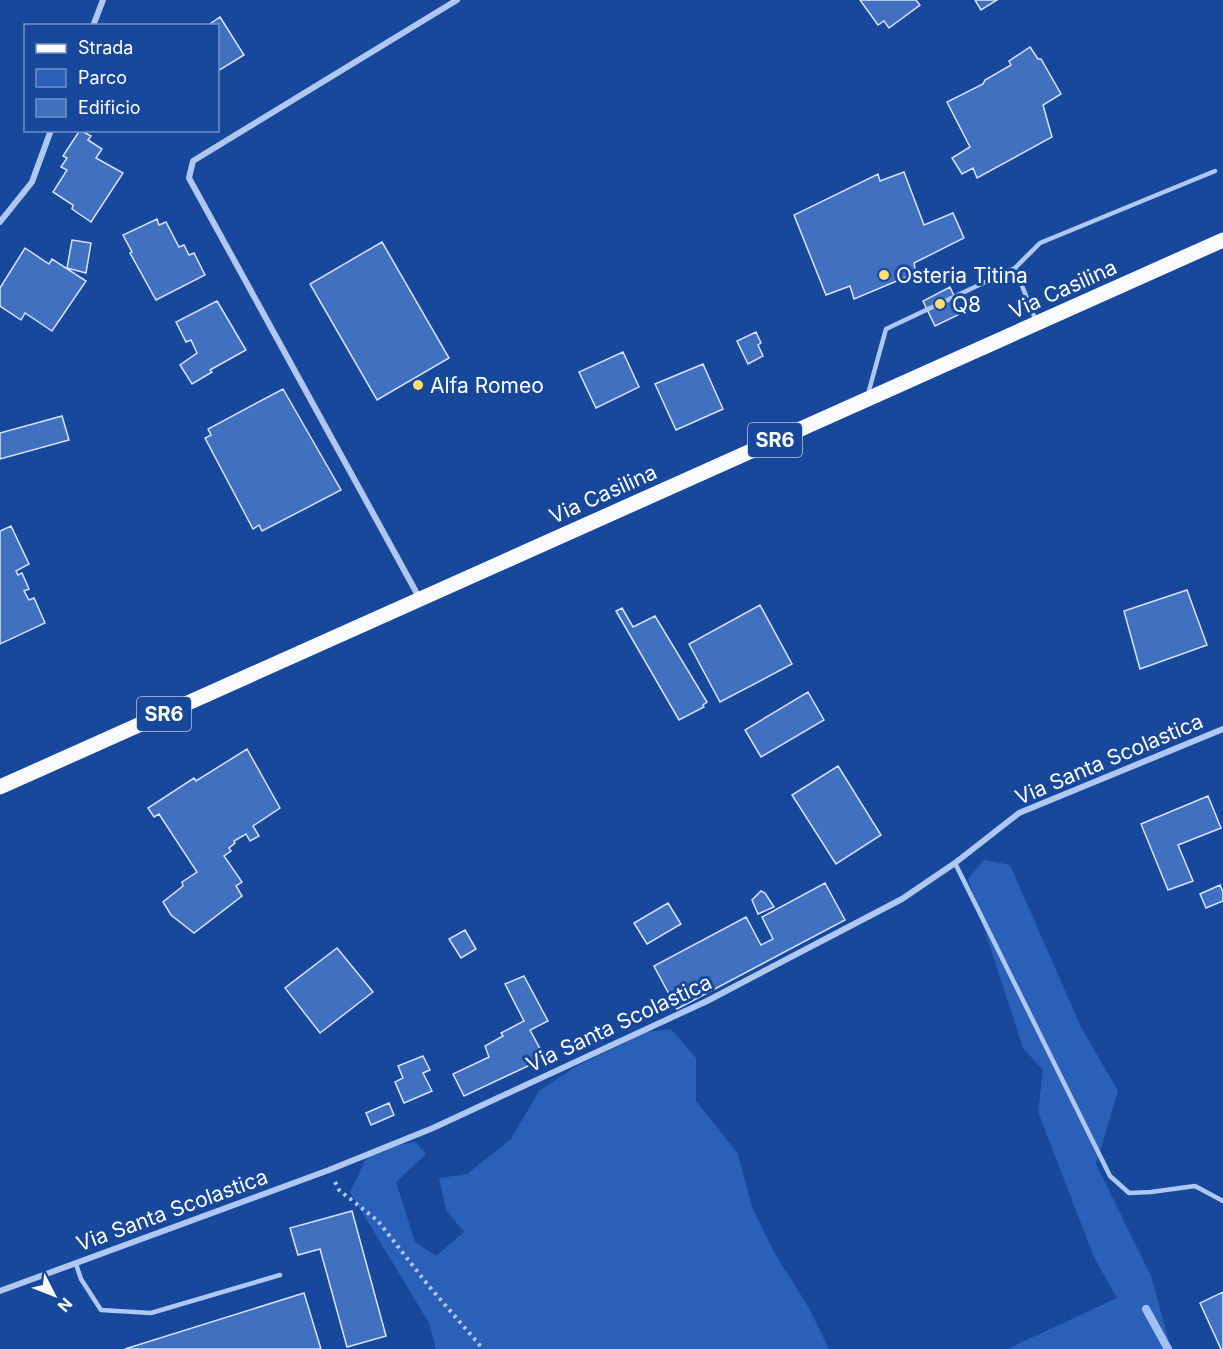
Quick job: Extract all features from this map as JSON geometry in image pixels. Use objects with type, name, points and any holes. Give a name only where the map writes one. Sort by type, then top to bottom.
[{"type":"main road","name":"Via Casilina","points":[[0,787],[1223,240]]},
{"type":"street","points":[[94,24],[104,0]]},
{"type":"street","points":[[420,599],[189,178],[193,161],[457,0]]},
{"type":"street","points":[[0,222],[32,182],[50,132]]},
{"type":"street","name":"Via Santa Scolastica","points":[[0,1291],[329,1170],[433,1128],[707,1001],[902,899],[955,863],[1019,813],[1223,729]]},
{"type":"lane","points":[[866,399],[886,329],[1015,268],[1040,243],[1215,171]]},
{"type":"lane","points":[[1015,268],[1037,324]]},
{"type":"lane","points":[[955,863],[1110,1176],[1129,1193],[1195,1186],[1223,1201]]},
{"type":"lane","points":[[76,1263],[81,1279],[101,1311],[151,1313],[280,1275]]},
{"type":"path","points":[[329,1170],[339,1190],[378,1221],[428,1285],[483,1349]]},
{"type":"green space","points":[[984,860],[1010,865],[1081,1027],[1118,1091],[1096,1164],[1151,1276],[1171,1349],[1007,1349],[1117,1298],[1094,1257],[1038,1112],[1043,1070],[1023,1048],[968,879]]},
{"type":"green space","points":[[671,1029],[696,1058],[696,1101],[738,1154],[752,1207],[775,1254],[809,1308],[829,1349],[436,1349],[429,1323],[350,1192],[370,1151],[415,1142],[426,1154],[396,1182],[415,1242],[436,1256],[464,1232],[446,1210],[439,1178],[467,1174],[511,1139],[539,1091],[575,1067],[647,1032]]},
{"type":"building","points":[[860,0],[916,0],[920,5],[889,28],[884,21],[878,25]]},
{"type":"building","points":[[975,0],[997,0],[981,10]]},
{"type":"building","points":[[220,17],[244,55],[219,70],[219,24],[210,24]]},
{"type":"building","points":[[1030,47],[1038,59],[1041,59],[1061,94],[1043,105],[1052,137],[977,178],[973,168],[962,174],[952,158],[970,147],[947,102],[983,84],[985,80],[1011,65],[1009,61]]},
{"type":"building","points":[[79,132],[84,132],[91,136],[88,140],[102,149],[96,158],[123,173],[91,222],[72,209],[73,205],[53,192],[67,170],[61,167],[67,158],[63,156]]},
{"type":"building","points":[[904,172],[924,225],[953,213],[964,238],[914,263],[916,273],[854,299],[850,286],[826,295],[794,215],[878,174],[880,181]]},
{"type":"building","points":[[157,219],[159,225],[166,222],[179,247],[184,245],[189,255],[194,253],[205,275],[156,300],[130,253],[132,252],[123,235]]},
{"type":"building","points":[[72,240],[91,243],[86,273],[67,268]]},
{"type":"building","points":[[382,242],[449,358],[377,400],[310,284]]},
{"type":"building","points":[[25,248],[49,264],[52,259],[86,281],[52,331],[25,313],[21,320],[0,306],[0,288]]},
{"type":"building","points":[[950,287],[962,313],[935,326],[923,301]]},
{"type":"building","points":[[217,301],[246,350],[210,370],[212,372],[192,384],[180,365],[197,353],[191,340],[186,342],[176,322]]},
{"type":"building","points":[[756,332],[763,356],[748,364],[737,341]]},
{"type":"building","points":[[623,352],[639,387],[596,408],[579,372]]},
{"type":"building","points":[[703,364],[723,409],[676,430],[655,384]]},
{"type":"building","points":[[283,389],[341,490],[262,531],[259,525],[253,529],[205,438],[211,435],[208,429]]},
{"type":"building","points":[[62,416],[69,440],[0,459],[0,433]]},
{"type":"building","points":[[11,526],[29,564],[16,571],[18,575],[22,573],[29,589],[24,591],[29,600],[34,598],[45,623],[0,644],[0,531]]},
{"type":"building","points":[[1187,590],[1207,645],[1140,669],[1124,611]]},
{"type":"building","points":[[760,605],[792,664],[720,702],[689,644]]},
{"type":"building","points":[[622,608],[633,627],[655,616],[707,702],[703,705],[704,707],[679,720],[616,611]]},
{"type":"building","points":[[808,692],[824,720],[761,757],[745,730]]},
{"type":"building","points":[[247,749],[280,808],[253,826],[259,836],[250,841],[246,834],[234,841],[235,843],[229,848],[231,851],[224,856],[242,882],[236,886],[242,896],[194,933],[171,915],[163,902],[183,886],[182,882],[197,872],[159,814],[154,817],[148,808],[194,778],[196,781]]},
{"type":"building","points":[[838,766],[881,835],[836,864],[792,795]]},
{"type":"building","points":[[1208,796],[1221,828],[1178,845],[1193,881],[1168,890],[1141,824]]},
{"type":"building","points":[[825,883],[845,920],[677,1009],[654,966],[746,917],[761,945],[773,939],[762,917]]},
{"type":"building","points":[[1220,885],[1223,901],[1206,908],[1200,894]]},
{"type":"building","points":[[761,891],[765,893],[774,907],[758,914],[752,900]]},
{"type":"building","points":[[668,903],[681,924],[647,944],[634,923]]},
{"type":"building","points":[[465,930],[476,949],[461,958],[449,939]]},
{"type":"building","points":[[337,948],[373,992],[320,1033],[285,988]]},
{"type":"building","points":[[524,976],[548,1021],[530,1030],[545,1058],[464,1096],[453,1074],[489,1057],[485,1046],[503,1036],[501,1033],[524,1021],[505,984]]},
{"type":"building","points":[[423,1056],[430,1070],[423,1073],[432,1091],[404,1103],[395,1082],[403,1078],[398,1066]]},
{"type":"building","points":[[389,1103],[394,1115],[371,1125],[366,1113]]},
{"type":"building","points":[[352,1211],[386,1336],[347,1347],[320,1249],[298,1255],[290,1228]]},
{"type":"building","points":[[1223,1292],[1223,1349],[1221,1349],[1200,1303]]},
{"type":"building","points":[[304,1293],[321,1349],[125,1349]]},
{"type":"waterway","points":[[1146,1309],[1168,1349]]},
{"type":"place","name":"Osteria Titina","points":[[884,275]]},
{"type":"place","name":"Q8","points":[[940,304]]},
{"type":"place","name":"Alfa Romeo","points":[[418,385]]}]
